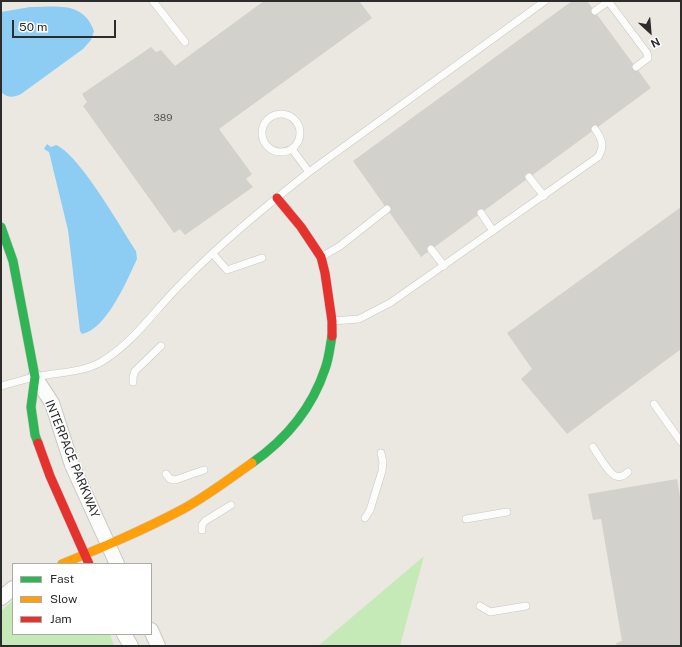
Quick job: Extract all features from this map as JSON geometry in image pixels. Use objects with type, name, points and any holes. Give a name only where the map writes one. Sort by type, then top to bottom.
[{"type":"street","points":[[64,563],[184,509],[207,494],[264,454],[287,434],[315,394],[326,368],[332,334],[328,286],[321,257],[277,198]]},
{"type":"street","name":"INTERPACE PARKWAY","points":[[1,227],[13,261],[35,377],[31,407],[35,436],[50,476],[88,563]]},
{"type":"street","name":"INTERPACE PARKWAY","points":[[35,377],[52,403],[72,465],[116,563]]},
{"type":"street","points":[[1,598],[12,589]]},
{"type":"street","points":[[152,632],[158,646]]},
{"type":"street","points":[[124,635],[130,646]]},
{"type":"lane","points":[[153,1],[185,42]]},
{"type":"lane","points":[[1,386],[35,377],[84,369],[100,363],[122,348],[182,282],[251,219],[309,172],[545,1]]},
{"type":"lane","points":[[595,11],[608,1],[647,53],[648,58],[636,67]]},
{"type":"lane","points":[[275,114],[287,114],[297,121],[301,132],[300,139],[292,149],[287,151],[275,151],[265,144],[261,133],[265,121],[269,117],[275,114]]},
{"type":"lane","points":[[332,320],[359,318],[390,303],[598,157],[601,152],[602,140],[595,129]]},
{"type":"lane","points":[[292,149],[309,172]]},
{"type":"lane","points":[[529,177],[544,196]]},
{"type":"lane","points":[[321,257],[340,246],[387,209]]},
{"type":"lane","points":[[481,213],[493,231]]},
{"type":"lane","points":[[431,249],[444,266]]},
{"type":"lane","points":[[213,254],[227,270],[262,258]]},
{"type":"lane","points":[[133,382],[135,371],[161,346]]},
{"type":"lane","points":[[654,404],[681,442]]},
{"type":"lane","points":[[593,447],[612,473],[616,476],[622,476],[628,472]]},
{"type":"lane","points":[[365,518],[370,510],[382,471],[383,462],[381,453]]},
{"type":"lane","points":[[166,474],[170,479],[175,480],[204,470]]},
{"type":"lane","points":[[202,530],[202,525],[205,521],[231,505]]},
{"type":"lane","points":[[466,519],[507,512]]},
{"type":"lane","points":[[480,606],[490,612],[526,606]]},
{"type":"green space","points":[[424,556],[400,646],[318,646]]},
{"type":"green space","points":[[12,601],[12,635],[110,635],[114,646],[1,646],[1,611]]},
{"type":"water","points":[[30,7],[59,7],[76,10],[89,21],[94,31],[91,40],[83,49],[21,94],[13,97],[8,96],[1,92],[1,12]]},
{"type":"water","points":[[47,144],[51,147],[56,145],[65,151],[76,162],[99,193],[136,251],[137,259],[122,291],[108,314],[91,330],[82,334],[80,331],[68,230],[49,152],[44,149]]},
{"type":"building","points":[[264,1],[359,1],[372,18],[219,129],[252,174],[246,179],[253,187],[185,235],[180,229],[174,233],[83,106],[87,102],[82,94],[151,47],[156,52],[161,50],[175,66]]},
{"type":"building","points":[[572,1],[587,1],[651,88],[421,257],[353,161]]},
{"type":"building","points":[[681,207],[681,349],[567,434],[521,379],[532,369],[507,333]]},
{"type":"building","points":[[677,479],[681,503],[681,646],[617,646],[616,643],[622,641],[601,519],[593,520],[588,494]]},
{"type":"traffic: fast","points":[[1,227],[13,261],[35,377],[31,407],[35,435],[38,443]]},
{"type":"traffic: fast","points":[[252,463],[276,444],[305,410],[313,397],[325,369],[332,336]]},
{"type":"traffic: slow","points":[[64,563],[108,545],[168,517],[192,504],[252,463]]},
{"type":"traffic: jam","points":[[277,198],[301,227],[321,257],[325,273],[332,321],[332,336]]},
{"type":"traffic: jam","points":[[38,443],[50,476],[89,563]]}]
